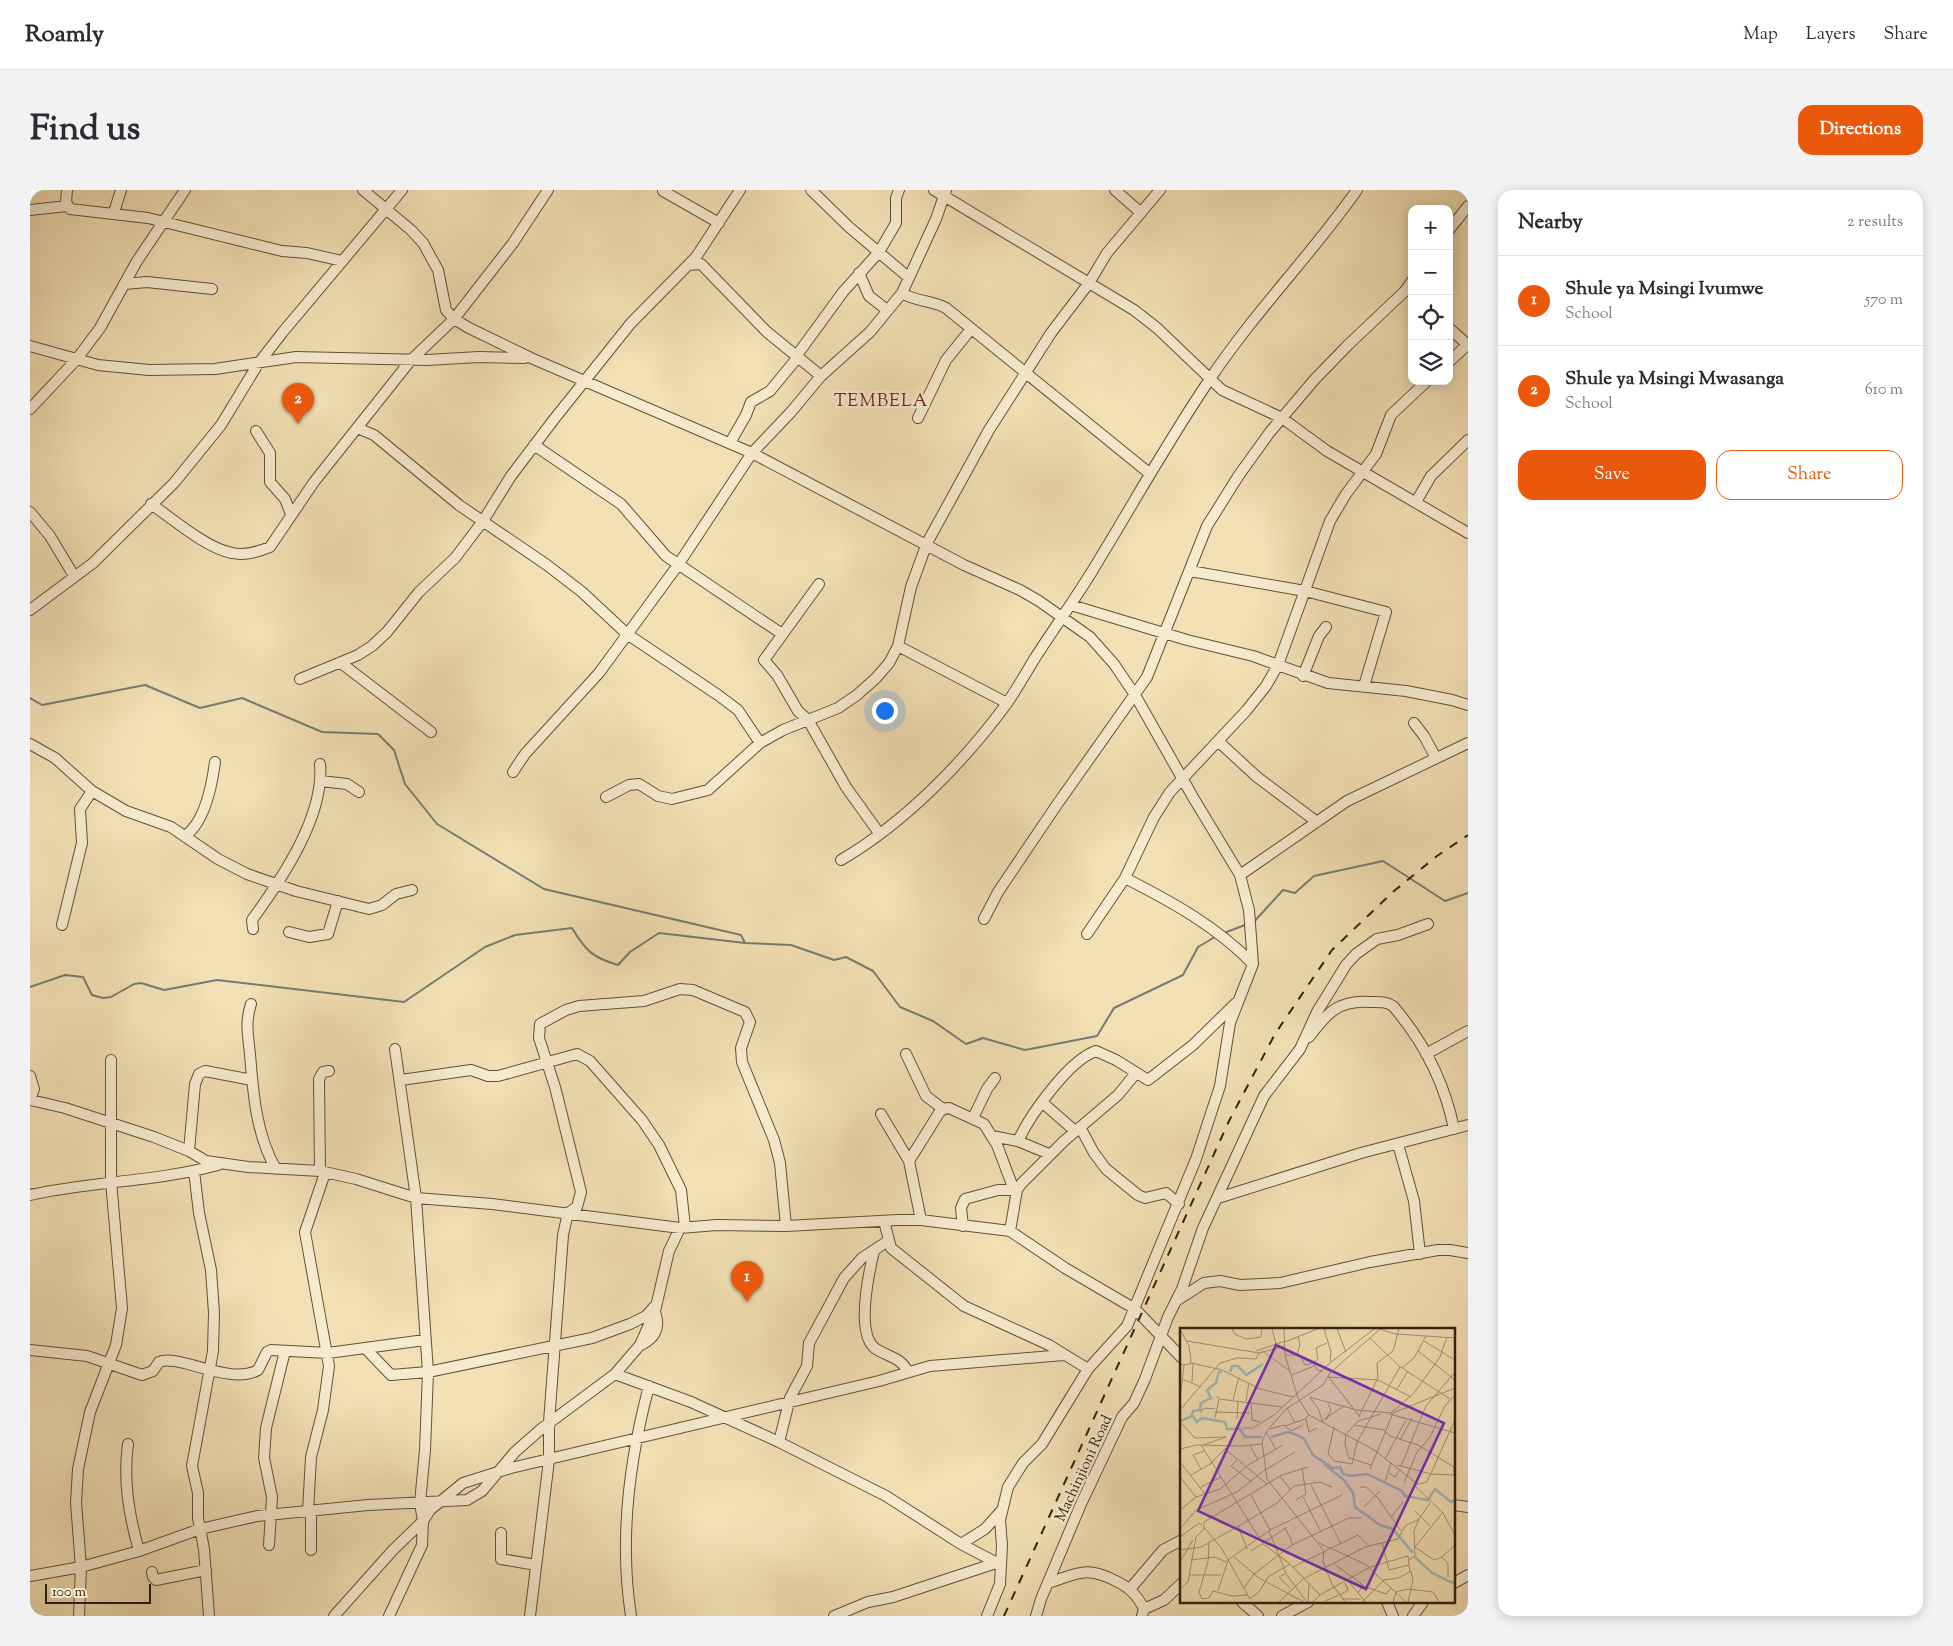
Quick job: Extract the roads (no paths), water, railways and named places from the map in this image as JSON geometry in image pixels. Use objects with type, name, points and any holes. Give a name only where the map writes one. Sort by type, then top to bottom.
[{"type":"street","points":[[67,190],[67,206]]},
{"type":"street","points":[[114,212],[121,190]]},
{"type":"street","points":[[30,409],[76,360],[100,328],[151,240],[185,190]]},
{"type":"street","points":[[362,190],[411,230],[426,249],[438,270],[446,310],[454,318],[531,358],[752,453],[964,565],[1026,594],[1062,617],[1097,644],[1114,664],[1135,695],[1240,875],[1249,910],[1252,964],[1245,988],[1236,1003],[1230,1023],[1220,1086],[1180,1204],[1135,1309],[1122,1334],[1088,1369],[1042,1444],[1025,1460],[1004,1496],[1001,1512],[1000,1584],[987,1616]]},
{"type":"street","points":[[30,610],[103,553],[174,483],[217,430],[258,364],[402,190]]},
{"type":"street","points":[[151,504],[215,547],[230,553],[242,554],[270,547],[291,514],[356,428],[411,360],[454,318],[512,243],[548,190]]},
{"type":"street","points":[[300,679],[358,655],[387,632],[419,592],[455,558],[483,521],[511,476],[534,445],[631,323],[702,249],[740,190]]},
{"type":"street","points":[[811,190],[908,277]]},
{"type":"street","points":[[730,443],[751,402],[770,391],[859,274],[879,252],[896,222],[896,198],[899,190]]},
{"type":"street","points":[[934,190],[945,193],[1146,319],[1230,394],[1282,418],[1312,441],[1468,533]]},
{"type":"street","points":[[1115,190],[1140,212]]},
{"type":"street","points":[[606,797],[628,785],[639,784],[658,796],[672,800],[708,790],[760,742],[838,708],[857,695],[889,663],[898,646],[911,587],[927,544],[963,475],[1050,333],[1089,283],[1107,253],[1160,190]]},
{"type":"street","points":[[841,860],[879,834],[944,778],[1007,703],[1071,605],[1149,473],[1210,378],[1275,293],[1322,239],[1357,190]]},
{"type":"street","points":[[663,191],[719,223]]},
{"type":"street","points":[[513,772],[525,754],[599,674],[678,565],[752,453],[791,412],[821,376],[870,332],[902,293],[936,219],[945,193]]},
{"type":"street","points":[[30,210],[67,206],[70,209],[114,212],[165,222],[282,251],[307,253],[342,261]]},
{"type":"street","points":[[1453,225],[1468,206]]},
{"type":"street","points":[[702,249],[701,264],[767,332],[821,376]]},
{"type":"street","points":[[688,265],[701,264]]},
{"type":"street","points":[[859,274],[869,296],[887,310]]},
{"type":"street","points":[[124,284],[147,282],[212,289]]},
{"type":"street","points":[[902,293],[916,300],[940,305],[1149,473]]},
{"type":"street","points":[[984,919],[998,892],[1147,677],[1208,526],[1218,507],[1257,449],[1282,418],[1348,345],[1408,294]]},
{"type":"street","points":[[918,418],[946,360],[971,329]]},
{"type":"street","points":[[1453,331],[1468,344],[1453,358]]},
{"type":"street","points":[[30,346],[76,360],[122,369],[189,371],[258,364],[296,357],[411,360],[479,357],[531,358]]},
{"type":"street","points":[[1087,934],[1125,878],[1158,810],[1182,778],[1219,742],[1266,686],[1278,665],[1330,521],[1346,494],[1380,446],[1383,432],[1391,415],[1423,385]]},
{"type":"street","points":[[356,428],[374,435],[460,505],[564,578],[627,634],[738,710],[760,742]]},
{"type":"street","points":[[256,432],[270,453],[270,482],[285,499],[291,514]]},
{"type":"street","points":[[1416,502],[1431,476],[1468,440]]},
{"type":"street","points":[[534,445],[621,504],[631,513],[653,544],[678,565],[782,634]]},
{"type":"street","points":[[30,512],[50,536],[74,576]]},
{"type":"street","points":[[1190,571],[1305,591],[1386,612],[1364,686]]},
{"type":"street","points":[[819,584],[764,660],[777,676],[798,711],[808,720],[846,787],[879,834]]},
{"type":"street","points":[[1071,605],[1253,656],[1303,676],[1328,683],[1364,686],[1445,698],[1468,705]]},
{"type":"street","points":[[1303,676],[1319,636],[1326,627]]},
{"type":"street","points":[[898,646],[1007,703]]},
{"type":"street","points":[[342,663],[431,732]]},
{"type":"street","points":[[1414,723],[1424,736],[1436,758]]},
{"type":"street","points":[[1219,742],[1258,777],[1317,822]]},
{"type":"street","points":[[1240,875],[1347,801],[1468,743]]},
{"type":"street","points":[[30,744],[55,758],[92,791],[126,811],[164,824],[234,868],[277,884],[369,909],[382,905],[396,894],[412,890]]},
{"type":"street","points":[[185,836],[198,822],[214,774],[215,762]]},
{"type":"street","points":[[253,929],[252,920],[277,884],[306,828],[319,794],[321,780],[320,764]]},
{"type":"street","points":[[321,780],[347,784],[359,792]]},
{"type":"street","points":[[62,925],[82,842],[80,809],[92,791]]},
{"type":"street","points":[[1125,878],[1208,924],[1234,944],[1252,964]]},
{"type":"street","points":[[290,932],[309,937],[328,934],[338,901]]},
{"type":"street","points":[[1300,1049],[1317,1012],[1346,966],[1356,954],[1377,939],[1398,935],[1428,924]]},
{"type":"street","points":[[530,1616],[549,1460],[549,1422],[563,1235],[568,1213],[577,1207],[580,1201],[580,1184],[540,1038],[540,1024],[573,1008],[593,1004],[644,1001],[686,988],[745,1012],[750,1022],[741,1048],[742,1062],[774,1140],[780,1163],[786,1226]]},
{"type":"street","points":[[1300,1049],[1318,1025],[1336,1007],[1360,1000],[1387,1002],[1393,1006],[1426,1054],[1445,1095],[1454,1129]]},
{"type":"street","points":[[1018,1141],[1068,1070],[1088,1054],[1096,1051],[1105,1054],[1146,1080],[1152,1078],[1193,1045],[1236,1003]]},
{"type":"street","points":[[250,1004],[246,1018],[252,1080],[262,1135],[276,1169]]},
{"type":"street","points":[[1426,1054],[1468,1031]]},
{"type":"street","points":[[389,1616],[422,1545],[423,1521],[420,1503],[425,1450],[428,1372],[416,1198],[401,1080],[395,1049]]},
{"type":"street","name":"Machinjioni Road","points":[[1036,1616],[1048,1583],[1111,1439],[1122,1417],[1134,1403],[1145,1380],[1161,1335],[1182,1289],[1203,1228],[1257,1109],[1280,1072],[1300,1049]]},
{"type":"street","points":[[906,1054],[926,1096],[943,1109],[949,1108],[984,1124],[992,1136],[1016,1190],[1010,1231]]},
{"type":"street","points":[[30,1576],[81,1567],[139,1551],[200,1529],[269,1514],[468,1500],[482,1491],[515,1452],[549,1422],[615,1374],[640,1345],[656,1308],[668,1251],[683,1227],[681,1190],[659,1145],[642,1120],[600,1070],[583,1056],[570,1055],[498,1076],[488,1076],[472,1070],[401,1080]]},
{"type":"street","points":[[80,1616],[81,1567],[76,1503],[78,1468],[90,1412],[110,1363],[119,1334],[122,1308],[112,1181],[111,1060]]},
{"type":"street","points":[[189,1151],[198,1074],[205,1071],[252,1080]]},
{"type":"street","points":[[311,1550],[311,1457],[329,1377],[328,1353],[318,1312],[305,1232],[322,1172],[319,1078],[323,1072],[329,1071]]},
{"type":"street","points":[[963,1226],[961,1208],[965,1199],[998,1190],[1016,1190],[1049,1154],[1118,1096],[1136,1073]]},
{"type":"street","points":[[30,1076],[34,1089],[30,1100],[65,1108],[189,1151],[206,1161],[221,1164],[322,1172],[364,1181],[416,1198],[568,1213],[683,1227],[786,1226],[920,1220],[1010,1231],[1065,1268],[1135,1309],[1180,1356]]},
{"type":"street","points":[[973,1118],[987,1088],[995,1078]]},
{"type":"street","points":[[1043,1103],[1078,1129],[1106,1169],[1138,1195],[1145,1198],[1166,1193],[1180,1204]]},
{"type":"street","points":[[909,1161],[943,1109]]},
{"type":"street","points":[[881,1114],[909,1161],[920,1220]]},
{"type":"street","points":[[1218,1198],[1361,1153],[1468,1125]]},
{"type":"street","points":[[992,1136],[1018,1141],[1049,1154]]},
{"type":"street","points":[[1398,1144],[1414,1201],[1420,1254]]},
{"type":"street","points":[[30,1194],[112,1181],[168,1177],[221,1164]]},
{"type":"street","points":[[194,1171],[213,1294],[214,1336],[192,1466],[198,1486],[200,1529],[206,1570],[209,1616]]},
{"type":"street","points":[[884,1221],[891,1248],[939,1284],[964,1306],[1049,1345],[1088,1369]]},
{"type":"street","points":[[779,1442],[789,1402],[807,1366],[808,1343],[844,1278],[862,1258],[888,1241]]},
{"type":"street","points":[[1175,1302],[1204,1283],[1220,1281],[1240,1285],[1280,1283],[1349,1266],[1420,1254],[1450,1250],[1468,1253]]},
{"type":"street","points":[[874,1251],[866,1300],[867,1335],[875,1348],[902,1362],[907,1371]]},
{"type":"street","points":[[365,1348],[391,1375],[428,1372],[530,1349],[556,1346],[604,1334],[646,1316],[656,1308]]},
{"type":"street","points":[[30,1350],[87,1356],[142,1375],[153,1371],[162,1360],[209,1370],[252,1374],[258,1370],[267,1352],[271,1350],[328,1353],[425,1340]]},
{"type":"street","points":[[269,1546],[269,1514],[272,1497],[264,1458],[266,1428],[285,1351]]},
{"type":"street","points":[[334,1616],[438,1503],[463,1483],[497,1472],[638,1440],[691,1424],[727,1418],[886,1379],[907,1371],[930,1366],[1064,1355]]},
{"type":"street","points":[[615,1374],[650,1386],[779,1442],[886,1496],[961,1544],[999,1564]]},
{"type":"street","points":[[631,1616],[625,1574],[626,1504],[641,1419],[650,1386]]},
{"type":"street","points":[[128,1444],[126,1493],[139,1551]]},
{"type":"street","points":[[961,1544],[985,1529],[1001,1512]]},
{"type":"street","points":[[501,1533],[501,1560],[536,1565]]},
{"type":"street","points":[[1130,1589],[1163,1550],[1178,1542]]},
{"type":"street","points":[[834,1616],[868,1602],[893,1597],[999,1564]]},
{"type":"street","points":[[152,1572],[152,1577],[156,1580],[206,1570]]},
{"type":"street","points":[[1048,1583],[1076,1573],[1096,1572],[1130,1589],[1143,1612],[1164,1600],[1180,1584]]},
{"type":"street","points":[[1456,1582],[1468,1575]]},
{"type":"street","points":[[1244,1604],[1258,1616]]},
{"type":"street","points":[[1286,1615],[1305,1604]]},
{"type":"street","points":[[1388,1604],[1393,1616]]},
{"type":"street","points":[[1413,1616],[1422,1604]]},
{"type":"waterway","points":[[30,698],[42,705],[145,685],[200,708],[242,698],[322,732],[378,734],[394,750],[405,784],[437,824],[544,889],[741,935],[745,943]]},
{"type":"waterway","points":[[1252,924],[1283,890],[1295,893],[1314,876],[1383,861],[1445,901],[1468,893]]},
{"type":"waterway","points":[[1224,933],[1245,925]]},
{"type":"waterway","points":[[30,987],[65,975],[83,977],[92,995],[103,998],[111,997],[134,984],[141,983],[164,990],[217,980],[404,1002],[485,947],[515,935],[572,928],[590,952],[618,965],[630,952],[659,933],[745,943],[791,945],[834,960],[846,957],[873,971],[900,1007],[933,1021],[966,1044],[983,1038],[1025,1050],[1097,1036],[1114,1008],[1183,975],[1198,947],[1215,937]]},
{"type":"railway","points":[[1004,1616],[1229,1121],[1275,1034],[1332,950],[1394,891],[1437,856],[1468,835]]},
{"type":"place","name":"Shule ya Msingi Mwasanga","points":[[298,424]]},
{"type":"place","name":"Shule ya Msingi Ivumwe","points":[[747,1302]]},
{"type":"district","name":"TEMBELA","points":[[881,400]]}]
